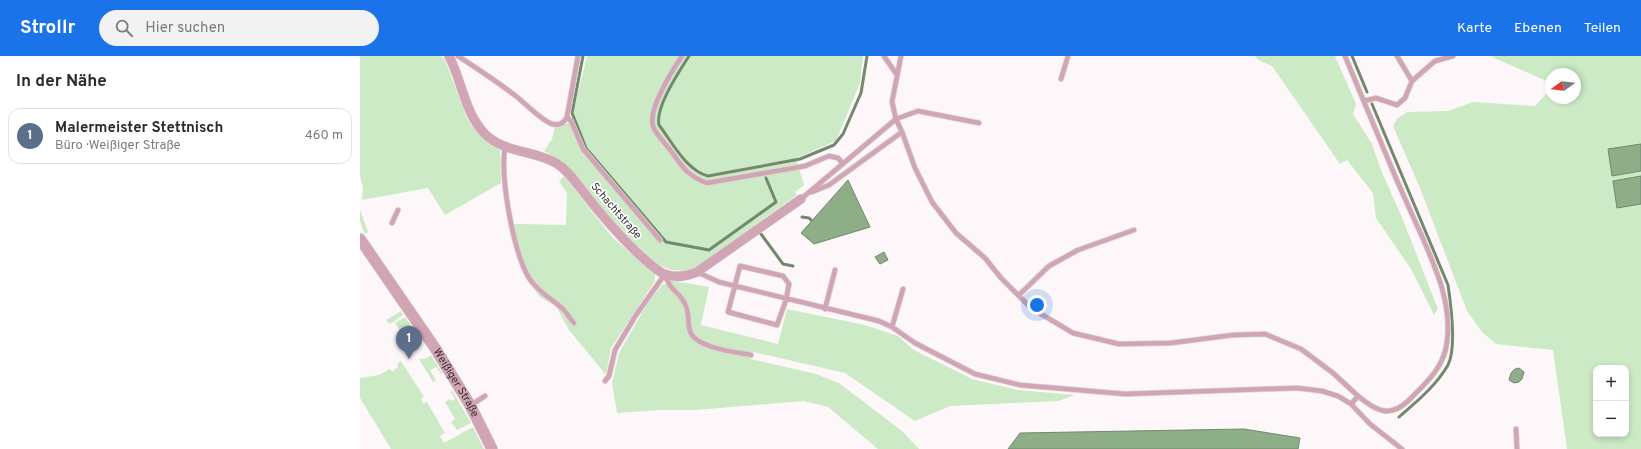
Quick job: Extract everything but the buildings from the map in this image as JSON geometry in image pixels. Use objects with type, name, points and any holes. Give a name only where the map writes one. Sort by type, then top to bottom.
[{"type":"street","name":"Schachtstraße","points":[[449,56],[470,113],[486,135],[505,147],[556,163],[567,171],[616,232],[655,268],[665,274]]},
{"type":"street","points":[[665,274],[686,276],[697,272],[804,197]]},
{"type":"street","name":"Weißiger Straße","points":[[360,237],[382,274],[427,336],[470,405],[492,449]]},
{"type":"lane","points":[[458,56],[516,96],[546,121],[553,124],[560,124],[565,121],[567,117],[578,56]]},
{"type":"lane","points":[[682,56],[667,80],[652,115],[654,127],[683,168],[694,178],[708,183],[805,166],[829,156],[838,158],[843,164]]},
{"type":"lane","points":[[884,56],[897,75]]},
{"type":"lane","points":[[901,56],[892,102],[896,119],[915,168],[932,202],[956,233],[985,258],[1001,278],[1032,308],[1073,333],[1119,344],[1171,343],[1233,335],[1265,334],[1301,349],[1333,373],[1372,407],[1383,412],[1394,410],[1405,404],[1434,375],[1442,361],[1447,342],[1445,297],[1438,274],[1345,56]]},
{"type":"lane","points":[[1061,79],[1068,56]]},
{"type":"lane","points":[[1397,56],[1412,81]]},
{"type":"lane","points":[[1364,101],[1376,98],[1397,104],[1405,98],[1412,81],[1435,61],[1453,56]]},
{"type":"lane","points":[[804,197],[896,119],[918,111],[978,123]]},
{"type":"lane","points":[[567,117],[571,121],[583,149],[660,240]]},
{"type":"lane","points":[[804,197],[829,185],[902,132]]},
{"type":"lane","points":[[505,147],[504,173],[506,193],[510,220],[520,256],[529,277],[544,295],[563,309],[574,323]]},
{"type":"lane","points":[[392,223],[398,210]]},
{"type":"lane","points":[[1019,295],[1049,266],[1078,250],[1134,230]]},
{"type":"lane","points":[[740,266],[782,276],[789,284],[786,300],[778,325],[728,312],[740,266]]},
{"type":"lane","points":[[825,309],[835,270]]},
{"type":"lane","points":[[697,272],[719,282],[786,300],[879,321],[975,374],[1020,385],[1125,394],[1297,388],[1322,391],[1338,396],[1351,404],[1370,424],[1402,449]]},
{"type":"lane","points":[[665,274],[671,288],[682,298],[686,305],[690,333],[696,340],[704,344],[751,355]]},
{"type":"lane","points":[[605,381],[609,376],[615,350],[636,315],[665,274]]},
{"type":"lane","points":[[892,327],[903,289]]},
{"type":"lane","points":[[470,405],[485,396]]},
{"type":"lane","points":[[1351,404],[1358,396]]},
{"type":"lane","points":[[1516,429],[1517,449]]},
{"type":"shaded area","points":[[360,56],[441,56],[445,60],[469,121],[484,140],[500,150],[501,183],[445,215],[428,188],[362,200],[363,188],[360,176]]},
{"type":"shaded area","points":[[587,56],[863,56],[860,83],[836,141],[796,158],[804,185],[795,192],[797,195],[695,268],[687,271],[671,270],[657,264],[615,225],[571,169],[563,162],[544,151],[552,139],[555,127],[569,123],[581,151],[658,241],[663,237],[586,145],[573,113]]},
{"type":"shaded area","points":[[1255,56],[1335,56],[1356,104],[1353,114],[1372,144],[1381,170],[1403,220],[1438,309],[1434,315],[1411,269],[1376,218],[1373,193],[1347,160],[1340,164],[1272,66],[1258,60]]},
{"type":"shaded area","points":[[1641,56],[1641,449],[1567,449],[1553,350],[1496,344],[1482,332],[1467,311],[1420,188],[1393,126],[1397,119],[1407,112],[1448,111],[1473,102],[1535,106],[1545,95],[1545,104],[1581,104],[1581,68],[1545,68],[1545,80],[1492,57]]},
{"type":"shaded area","points":[[1641,144],[1641,171],[1612,176],[1608,149]]},
{"type":"shaded area","points":[[564,176],[612,237],[655,274],[655,281],[611,348],[606,375],[569,330],[556,306],[540,297],[527,279],[509,226],[517,224],[566,225],[567,193],[559,181]]},
{"type":"shaded area","points":[[1641,176],[1641,204],[1617,208],[1613,181]]},
{"type":"shaded area","points":[[848,180],[870,227],[814,244],[801,233]]},
{"type":"shaded area","points":[[360,210],[368,232],[365,234],[360,221]]},
{"type":"shaded area","points":[[884,252],[888,260],[880,264],[875,257]]},
{"type":"shaded area","points":[[673,281],[709,287],[701,325],[778,344],[787,309],[865,325],[898,336],[914,350],[972,379],[1018,390],[1075,395],[1058,401],[950,406],[915,421],[845,373],[753,352],[751,359],[816,374],[839,383],[902,431],[919,449],[878,449],[828,407],[804,401],[695,410],[660,410],[617,413],[612,383],[619,353],[647,304],[662,285]]},
{"type":"shaded area","points":[[401,311],[403,315],[390,324],[386,320]]},
{"type":"shaded area","points":[[405,317],[420,339],[410,345],[395,323]]},
{"type":"shaded area","points":[[431,355],[442,373],[441,374],[436,367],[430,370],[436,380],[433,382],[419,359],[425,359]]},
{"type":"shaded area","points":[[401,361],[424,397],[421,399],[423,404],[427,402],[445,433],[440,436],[444,443],[473,427],[484,449],[391,449],[360,398],[360,378],[379,375],[390,369],[392,372],[398,367],[397,364]]},
{"type":"shaded area","points":[[1519,368],[1524,372],[1522,379],[1519,382],[1514,383],[1509,380],[1511,373],[1515,369]]},
{"type":"shaded area","points":[[452,390],[471,423],[457,430],[451,422],[455,419],[445,402],[450,399],[451,401],[455,399],[451,392]]},
{"type":"shaded area","points":[[1244,429],[1300,438],[1298,449],[1008,449],[1020,433]]},
{"type":"waterway","points":[[583,56],[572,113],[586,148],[666,242],[709,250],[776,202],[766,178]]},
{"type":"waterway","points":[[689,56],[664,99],[659,118],[659,125],[686,162],[700,173],[708,176],[800,159],[834,145],[843,134],[861,93],[867,56]]},
{"type":"waterway","points":[[1352,56],[1367,92]]},
{"type":"waterway","points":[[1372,104],[1448,285],[1452,314],[1453,337],[1451,357],[1448,365],[1432,387],[1399,417]]},
{"type":"waterway","points":[[802,217],[809,218],[811,220]]},
{"type":"waterway","points":[[761,234],[783,264],[793,266]]},
{"type":"place","name":"Malermeister Stettnisch","points":[[409,359]]}]
